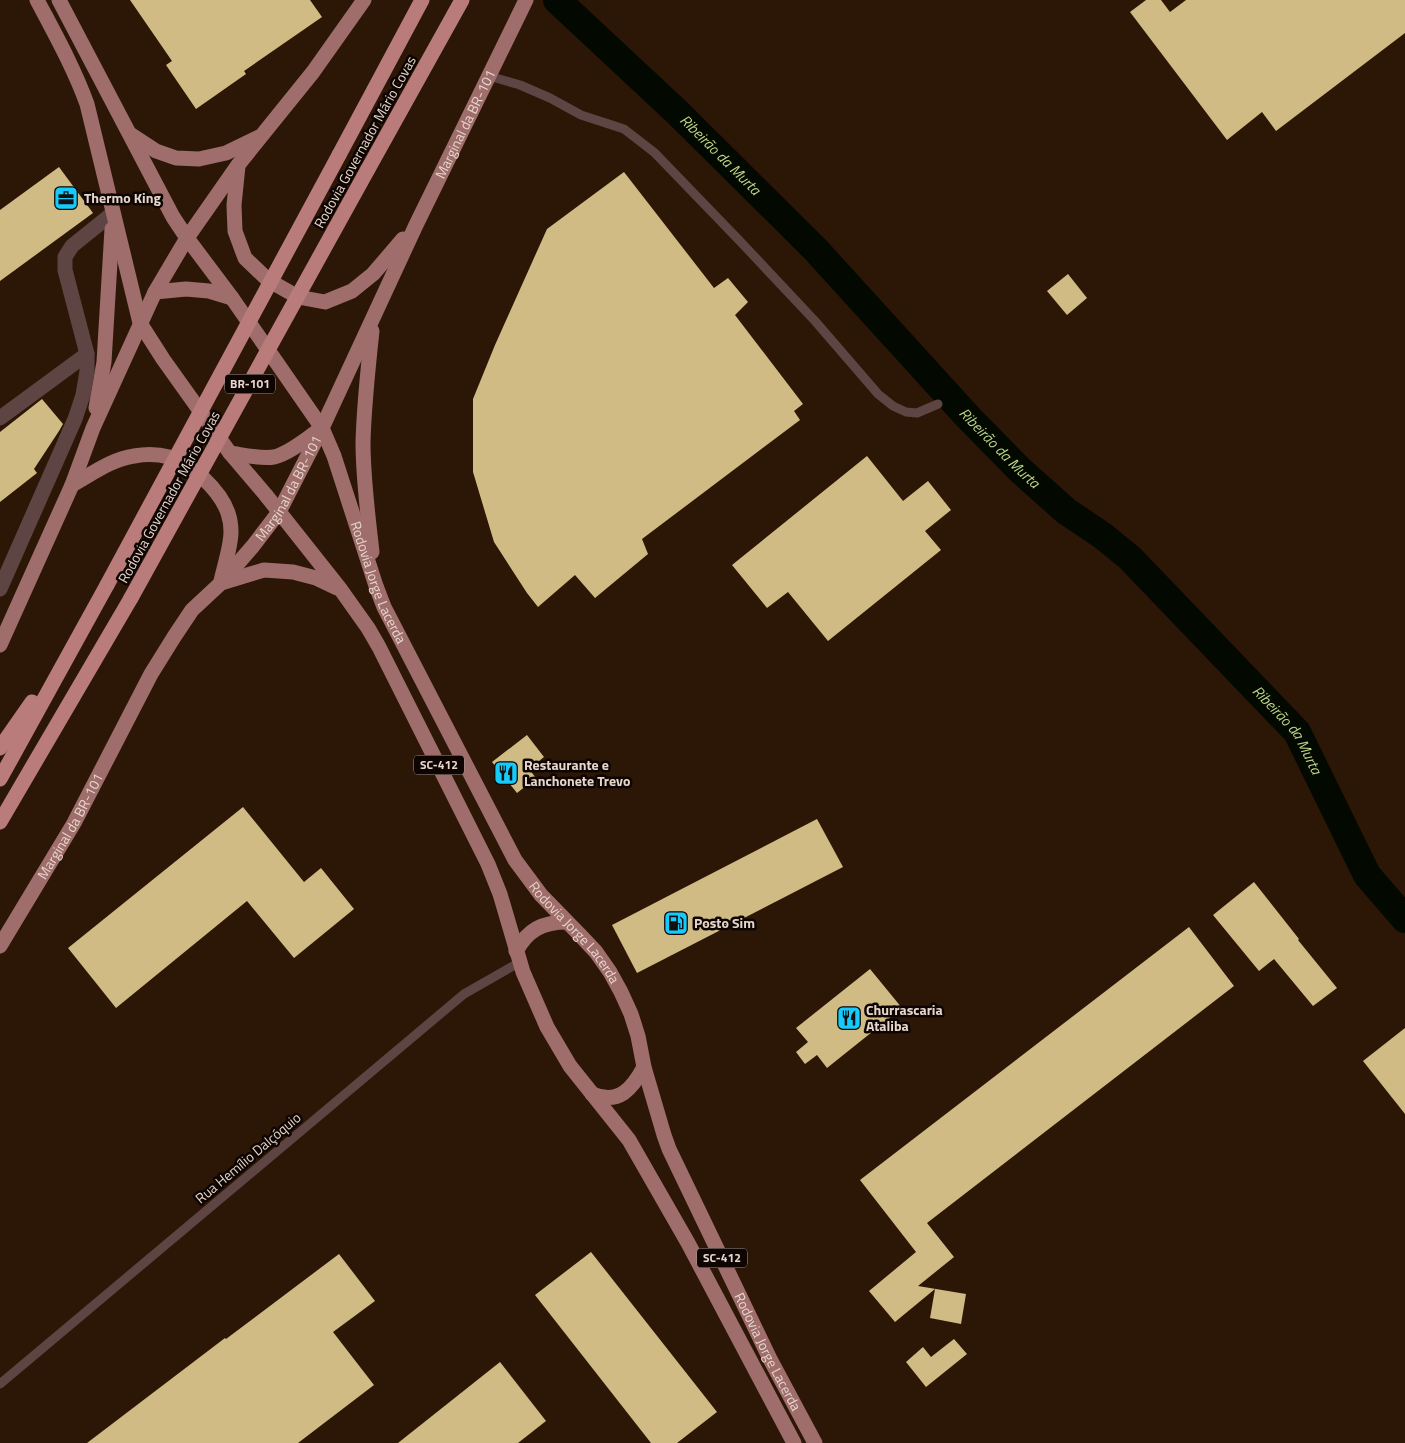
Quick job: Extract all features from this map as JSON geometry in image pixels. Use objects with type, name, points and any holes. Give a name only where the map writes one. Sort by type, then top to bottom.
[{"type":"highway","name":"Rodovia Governador Mário Covas","points":[[0,779],[107,585],[422,0]]},
{"type":"highway","name":"Rodovia Governador Mário Covas","points":[[0,822],[131,598],[462,0]]},
{"type":"highway","points":[[0,748],[72,646]]},
{"type":"main road","name":"Rodovia Jorge Lacerda","points":[[37,0],[69,59],[87,104],[140,323],[163,359],[230,453],[341,590],[377,642],[478,842],[500,894],[518,957],[551,1035],[570,1066],[629,1140],[688,1243],[794,1443]]},
{"type":"main road","name":"Rodovia Jorge Lacerda","points":[[59,0],[162,199],[186,238],[232,298],[322,428],[334,456],[376,586],[393,624],[515,860],[540,895],[596,952],[621,992],[638,1036],[644,1067],[669,1150],[770,1359],[815,1443]]},
{"type":"main road","points":[[0,645],[72,485],[93,428],[155,292],[186,238],[238,165],[313,72],[364,0]]},
{"type":"main road","name":"Marginal da BR-101","points":[[0,946],[74,823],[151,674],[192,610],[221,583],[279,512],[322,428],[416,225],[526,0]]},
{"type":"main road","points":[[128,132],[156,151],[176,158],[198,159],[226,153],[262,135]]},
{"type":"main road","points":[[238,165],[234,204],[235,231],[246,258],[268,280],[298,297],[325,302],[352,291],[373,274],[416,225]]},
{"type":"main road","points":[[93,428],[104,362],[113,213]]},
{"type":"main road","points":[[155,292],[186,289],[209,291],[232,298]]},
{"type":"main road","points":[[373,319],[365,398],[364,442],[366,494],[376,586]]},
{"type":"main road","points":[[230,453],[274,456],[295,447],[322,428]]},
{"type":"main road","points":[[72,485],[113,462],[133,456],[152,454],[169,457],[188,466],[206,480],[220,498],[229,514],[231,534],[221,583],[264,570],[294,572],[316,578],[341,590]]},
{"type":"main road","points":[[518,957],[521,942],[536,928],[556,922],[566,922]]},
{"type":"main road","points":[[592,1094],[602,1098],[609,1098],[623,1093],[637,1080],[644,1067]]},
{"type":"street","points":[[0,589],[75,419],[83,395],[87,354],[65,270],[65,257],[72,246],[113,213]]},
{"type":"street","points":[[0,418],[87,354]]},
{"type":"lane","points":[[489,76],[520,85],[550,98],[581,115],[624,129],[655,153],[815,321],[878,394],[893,406],[906,412],[917,413],[938,404]]},
{"type":"lane","name":"Rua Hemílio Dalçóquio","points":[[0,1384],[464,994],[518,957]]},
{"type":"building","points":[[130,0],[310,0],[322,17],[244,71],[246,74],[196,109],[166,65],[172,61]]},
{"type":"building","points":[[1146,0],[1161,0],[1170,12],[1186,0],[1405,0],[1405,33],[1276,131],[1262,112],[1227,140],[1130,12]]},
{"type":"building","points":[[59,167],[93,213],[0,281],[0,210]]},
{"type":"building","points":[[624,172],[714,288],[728,278],[748,302],[735,315],[803,404],[794,411],[800,420],[642,539],[648,554],[595,598],[575,575],[538,607],[494,542],[473,472],[473,399],[547,229]]},
{"type":"building","points":[[1068,274],[1087,298],[1067,315],[1047,291]]},
{"type":"building","points":[[42,399],[63,424],[34,469],[37,473],[0,502],[0,432]]},
{"type":"building","points":[[867,456],[903,501],[928,481],[951,510],[925,531],[941,550],[828,641],[788,592],[767,608],[732,565]]},
{"type":"building","points":[[527,735],[544,757],[529,769],[536,778],[517,793],[492,762]]},
{"type":"building","points":[[243,807],[304,882],[321,868],[354,909],[294,958],[247,901],[116,1008],[68,948]]},
{"type":"building","points":[[817,819],[843,867],[637,973],[612,925]]},
{"type":"building","points":[[1254,882],[1337,988],[1313,1006],[1274,959],[1259,971],[1213,915]]},
{"type":"building","points":[[1189,927],[1234,986],[927,1223],[954,1257],[918,1286],[966,1294],[961,1324],[930,1318],[935,1289],[895,1322],[869,1291],[916,1252],[860,1180]]},
{"type":"building","name":"Churrascaria Ataliba","points":[[870,969],[902,1008],[827,1068],[817,1055],[805,1064],[796,1052],[808,1042],[796,1028]]},
{"type":"building","points":[[1405,1028],[1405,1114],[1363,1061]]},
{"type":"building","points":[[591,1252],[717,1412],[677,1443],[651,1443],[535,1295]]},
{"type":"building","points":[[339,1254],[375,1301],[333,1332],[374,1385],[298,1443],[87,1443],[225,1338]]},
{"type":"building","points":[[954,1339],[967,1354],[926,1387],[906,1362],[923,1347],[931,1357]]},
{"type":"building","points":[[500,1362],[546,1421],[518,1443],[398,1443]]},
{"type":"waterway","name":"Ribeirão da Murta","points":[[557,0],[678,113],[816,250],[968,417],[1020,470],[1066,511],[1103,536],[1130,558],[1297,732],[1367,875],[1405,919]]},
{"type":"place","name":"Thermo King","points":[[66,198]]},
{"type":"place","name":"Restaurante e Lanchonete Trevo","points":[[506,773]]},
{"type":"place","name":"Posto Sim","points":[[676,923]]},
{"type":"place","name":"Churrascaria Ataliba","points":[[849,1018]]}]
